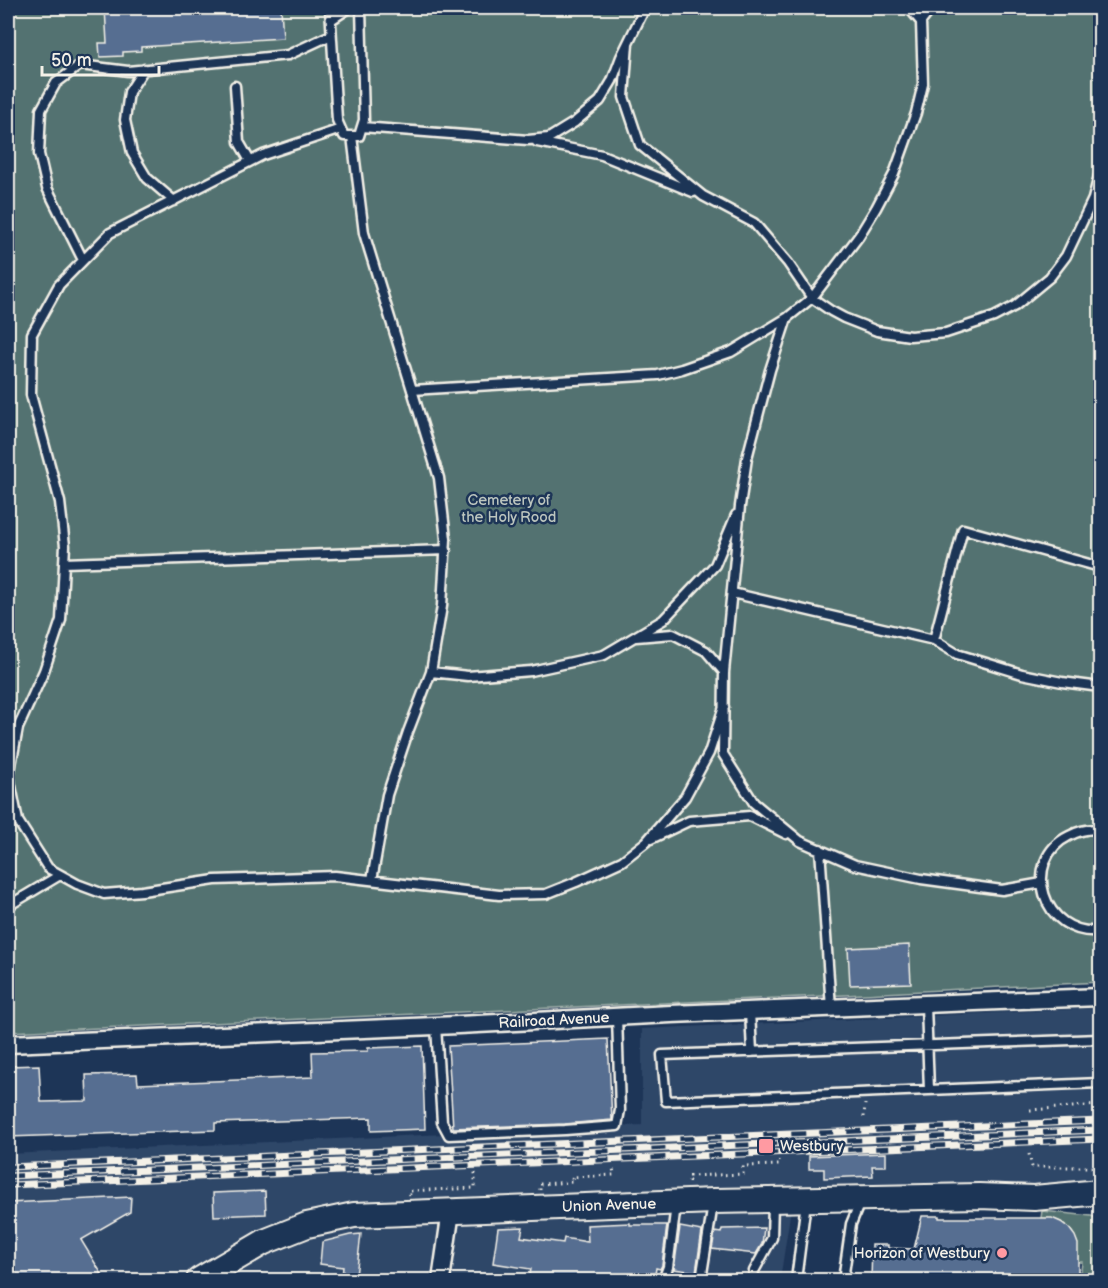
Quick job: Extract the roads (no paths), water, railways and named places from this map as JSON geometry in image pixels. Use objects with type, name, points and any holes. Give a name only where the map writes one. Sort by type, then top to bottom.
[{"type":"main road","name":"Union Avenue","points":[[199,1281],[264,1242],[307,1225],[354,1215],[714,1201],[1034,1198],[1101,1192]]},
{"type":"main road","name":"Union Avenue","points":[[1034,1198],[1101,1208]]},
{"type":"street","name":"Railroad Avenue","points":[[8,1044],[617,1016],[1101,997]]},
{"type":"street","points":[[441,1281],[451,1211]]},
{"type":"lane","points":[[330,8],[337,120],[344,136],[359,136],[364,120],[361,8]]},
{"type":"lane","points":[[331,20],[349,8]]},
{"type":"lane","points":[[528,140],[549,138],[575,122],[600,101],[612,81],[645,8]]},
{"type":"lane","points":[[412,390],[658,375],[731,352],[788,318],[812,298],[859,236],[894,174],[916,113],[923,84],[921,22],[909,8]]},
{"type":"lane","points":[[921,22],[932,8]]},
{"type":"lane","points":[[83,260],[47,189],[39,154],[40,110],[56,83],[80,65],[128,71],[288,55],[331,35]]},
{"type":"lane","points":[[628,43],[624,97],[639,146],[703,196]]},
{"type":"lane","points":[[144,69],[129,92],[125,120],[132,153],[147,178],[174,201]]},
{"type":"lane","points":[[235,86],[239,142],[250,161]]},
{"type":"lane","points":[[362,127],[528,140],[602,155],[703,196],[754,223],[788,263],[812,298],[831,311],[877,331],[910,336],[946,333],[994,318],[1015,306],[1050,278],[1097,200],[1101,172]]},
{"type":"lane","points":[[341,129],[263,155],[110,233],[59,285],[32,334],[31,395],[60,502],[65,546],[61,620],[44,671],[18,728],[9,776],[18,821],[48,868],[78,885],[104,894],[215,880],[335,876],[500,895],[546,894],[622,861],[646,842],[684,797],[709,753],[724,707]]},
{"type":"lane","points":[[351,136],[364,233],[439,478],[446,539],[442,606],[431,672],[387,795],[372,880]]},
{"type":"lane","points":[[788,318],[770,370],[747,458],[740,506],[724,672],[723,754],[754,803],[800,841]]},
{"type":"lane","points":[[431,672],[468,676],[531,672],[604,656],[663,620],[715,564],[740,506]]},
{"type":"lane","points":[[934,640],[963,529],[1101,567]]},
{"type":"lane","points":[[64,563],[446,550]]},
{"type":"lane","points":[[732,592],[934,640],[964,657],[1022,674],[1101,687]]},
{"type":"lane","points":[[634,637],[673,634],[706,651],[724,672]]},
{"type":"lane","points":[[646,842],[689,821],[750,816],[855,865],[921,879],[1002,890],[1042,883]]},
{"type":"lane","points":[[1101,830],[1079,831],[1064,839],[1047,858],[1042,883],[1045,900],[1054,914],[1066,925],[1082,931],[1101,931]]},
{"type":"lane","points":[[820,849],[831,1008]]},
{"type":"lane","points":[[8,906],[60,875]]},
{"type":"lane","points":[[926,1005],[929,1090]]},
{"type":"lane","points":[[750,1011],[752,1052]]},
{"type":"lane","points":[[436,1026],[442,1122],[449,1135],[565,1130],[617,1126],[620,1110],[617,1016]]},
{"type":"lane","points":[[1101,1039],[662,1055],[666,1101],[1101,1083]]},
{"type":"lane","points":[[843,1281],[851,1224],[861,1198]]},
{"type":"lane","points":[[796,1281],[806,1199]]},
{"type":"lane","points":[[753,1281],[754,1271],[772,1238],[773,1200]]},
{"type":"lane","points":[[701,1281],[714,1201]]},
{"type":"lane","points":[[663,1281],[668,1267],[676,1202]]},
{"type":"railway","points":[[8,1167],[1100,1121]]},
{"type":"railway","points":[[8,1176],[1100,1130]]},
{"type":"railway","points":[[8,1185],[1100,1139]]},
{"type":"place","name":"Westbury","points":[[766,1146]]},
{"type":"place","name":"Horizon of Westbury","points":[[1002,1253]]},
{"type":"park label","name":"Cemetery of the Holy Rood","points":[[509,508]]}]
